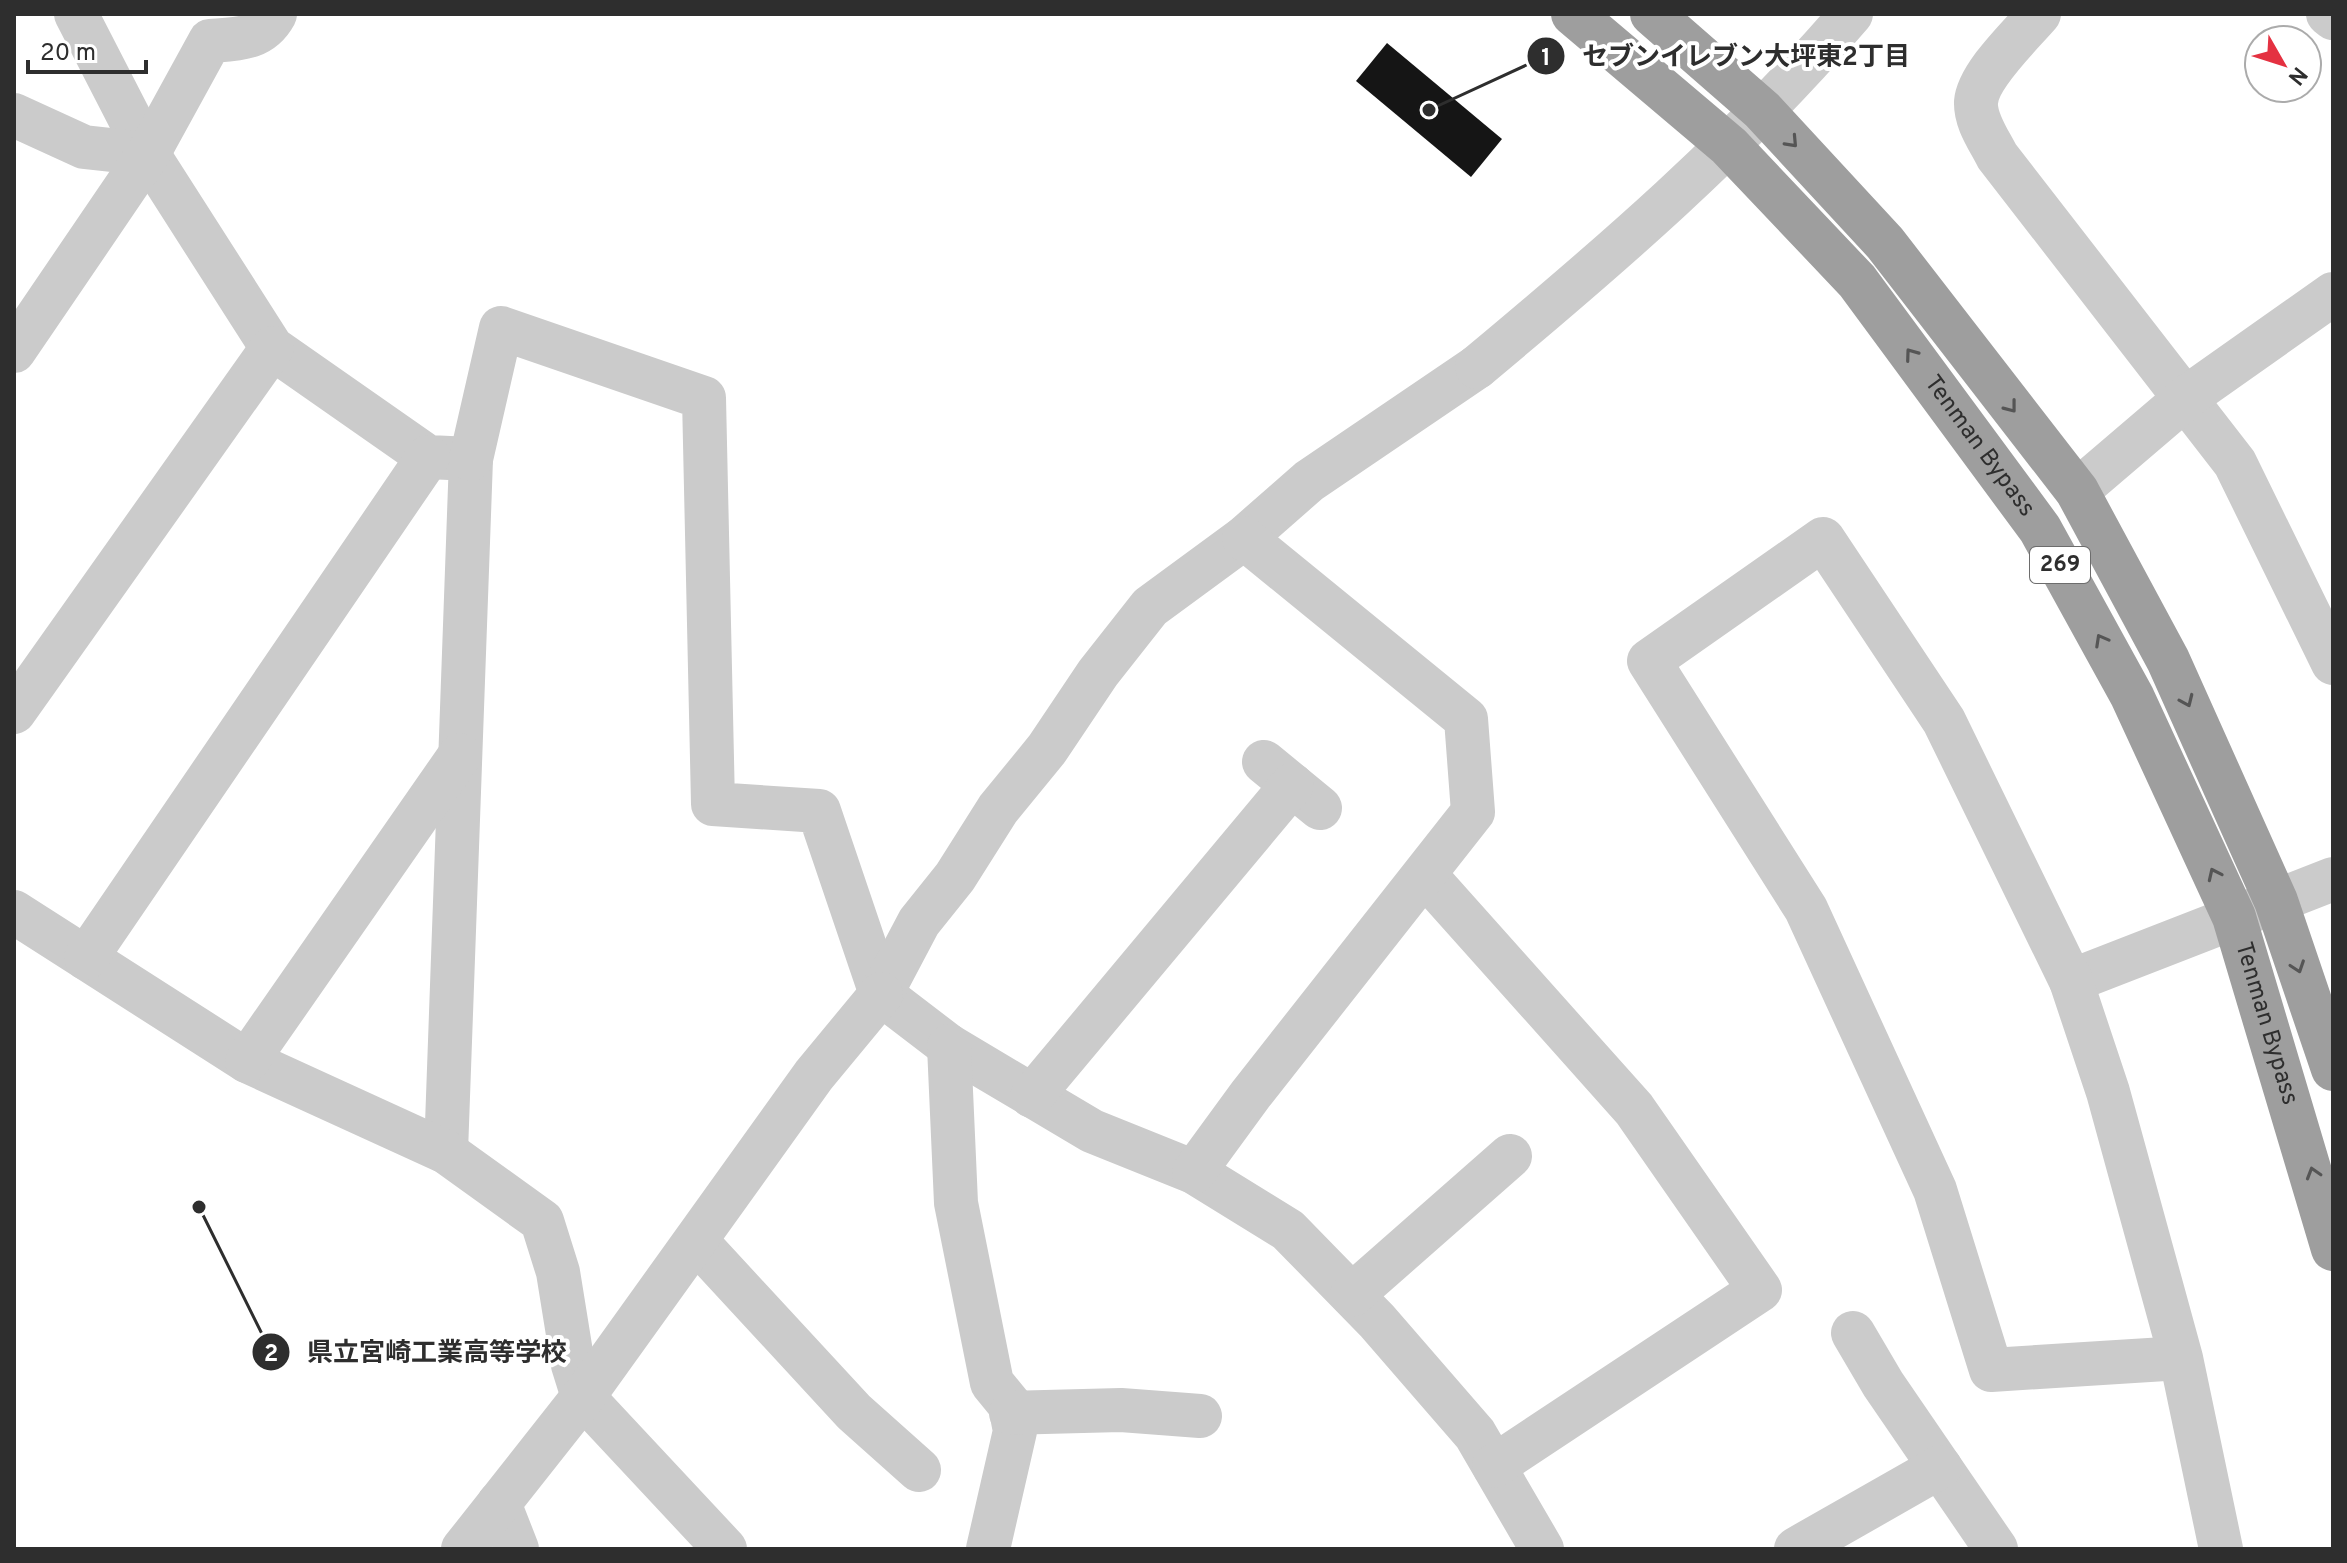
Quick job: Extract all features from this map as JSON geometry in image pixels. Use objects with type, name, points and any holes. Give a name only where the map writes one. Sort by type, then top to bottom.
[{"type":"highway","name":"Tenman Bypass","points":[[1573,14],[1729,146],[1857,281],[2040,529],[2132,696],[2234,917],[2333,1249]]},
{"type":"highway","name":"Tenman Bypass","points":[[1652,14],[1762,110],[1885,243],[2077,491],[2168,660],[2276,901],[2333,1069]]},
{"type":"street","points":[[76,14],[148,154],[272,348],[428,457],[471,459]]},
{"type":"street","points":[[14,351],[148,154],[210,41],[248,37],[267,29],[275,14]]},
{"type":"street","points":[[463,1549],[583,1397],[814,1075],[881,994],[919,922],[955,877],[998,809],[1047,749],[1098,673],[1150,607],[1244,538],[1309,481],[1477,367],[1644,226],[1729,146],[1851,14]]},
{"type":"street","points":[[2039,14],[1983,81],[1976,103],[1983,130],[1997,156],[2187,397],[2235,463],[2333,663]]},
{"type":"street","points":[[2328,14],[2333,18]]},
{"type":"street","points":[[14,115],[84,147],[148,154]]},
{"type":"street","points":[[2077,491],[2187,397],[2333,294]]},
{"type":"street","points":[[446,1152],[471,459],[501,328],[704,398],[713,804],[819,811],[881,994],[949,1046],[1092,1131],[1194,1172],[1288,1230],[1352,1295],[1475,1434],[1542,1549]]},
{"type":"street","points":[[14,712],[272,348]]},
{"type":"street","points":[[86,958],[428,457]]},
{"type":"street","points":[[1194,1172],[1251,1094],[1473,812],[1466,719],[1244,538]]},
{"type":"street","points":[[2181,1358],[1991,1370],[1935,1190],[1806,909],[1649,661],[1823,539],[1944,721],[2071,981],[2108,1092],[2181,1358],[2221,1549]]},
{"type":"street","points":[[247,1061],[460,755]]},
{"type":"street","points":[[1032,1096],[1292,785]]},
{"type":"street","points":[[1425,875],[1634,1109],[1760,1290],[1494,1466]]},
{"type":"street","points":[[2071,981],[2333,879]]},
{"type":"street","points":[[14,912],[247,1061],[446,1152],[542,1221],[558,1272],[573,1365],[583,1397],[725,1549]]},
{"type":"street","points":[[949,1046],[956,1203],[992,1383],[1010,1405],[1015,1431],[988,1549]]},
{"type":"street","points":[[1352,1295],[1510,1156]]},
{"type":"street","points":[[696,1241],[854,1412],[919,1470]]},
{"type":"street","points":[[1853,1333],[1996,1549]]},
{"type":"street","points":[[1011,1413],[1121,1410],[1200,1416]]},
{"type":"street","points":[[1796,1549],[1940,1467]]},
{"type":"street","points":[[499,1503],[517,1549]]},
{"type":"building","points":[[1387,43],[1502,139],[1471,177],[1356,81]]},
{"type":"place","name":"セブンイレブン大坪東2丁目","points":[[1429,110]]},
{"type":"place","name":"県立宮崎工業高等学校","points":[[199,1207]]}]
